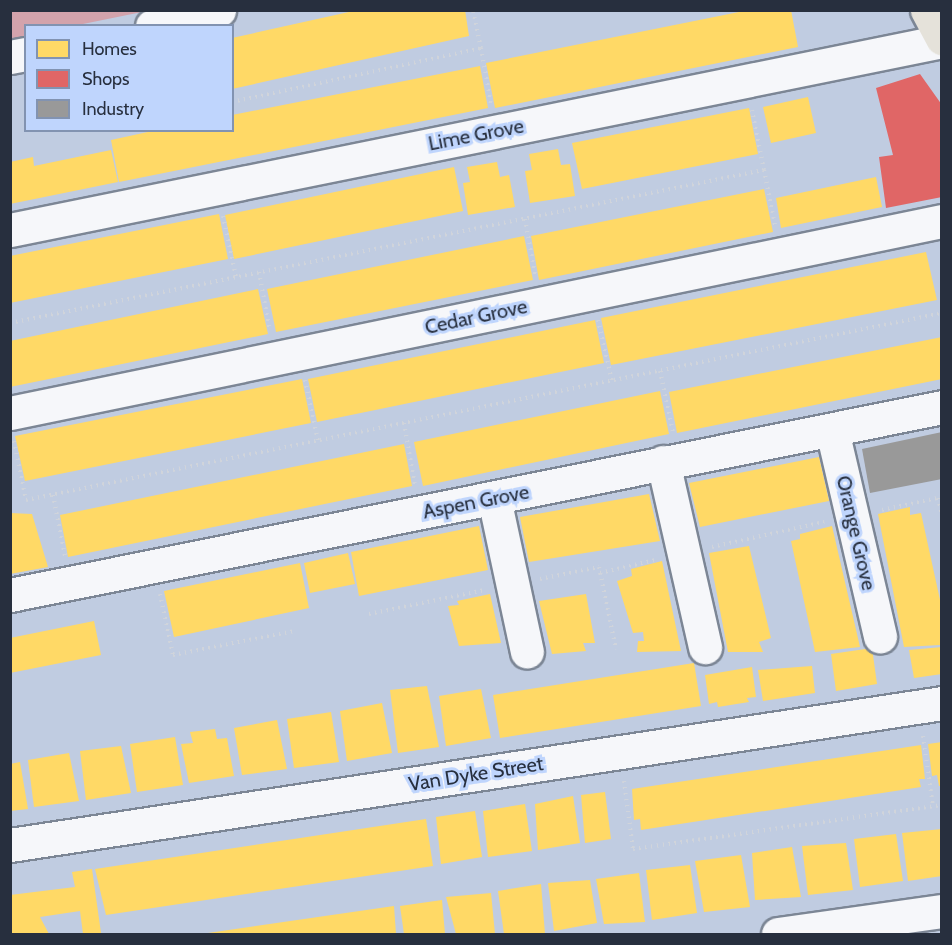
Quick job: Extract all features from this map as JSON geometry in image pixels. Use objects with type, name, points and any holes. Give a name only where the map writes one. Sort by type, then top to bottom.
[{"type":"main road","points":[[927,10],[942,39]]},
{"type":"street","points":[[160,24],[219,10]]},
{"type":"street","name":"Lime Grove","points":[[10,230],[942,39]]},
{"type":"street","name":"Cedar Grove","points":[[12,423],[288,355],[942,221]]},
{"type":"street","name":"Aspen Grove","points":[[10,595],[942,407]]},
{"type":"street","name":"Orange Grove","points":[[832,430],[880,636]]},
{"type":"street","points":[[671,460],[682,546],[705,647]]},
{"type":"street","points":[[494,498],[526,652]]},
{"type":"street","name":"Van Dyke Street","points":[[10,844],[930,705]]},
{"type":"street","points":[[778,934],[942,910]]},
{"type":"path","points":[[473,10],[496,131]]},
{"type":"path","points":[[234,102],[481,48]]},
{"type":"path","points":[[746,80],[781,254]]},
{"type":"path","points":[[10,323],[764,170]]},
{"type":"path","points":[[216,188],[236,277]]},
{"type":"path","points":[[525,219],[541,303]]},
{"type":"path","points":[[259,272],[318,441]]},
{"type":"path","points":[[592,293],[612,381]]},
{"type":"path","points":[[12,423],[26,500],[942,313]]},
{"type":"path","points":[[660,371],[671,460]]},
{"type":"path","points":[[404,423],[420,513]]},
{"type":"path","points":[[53,495],[70,583]]},
{"type":"path","points":[[600,573],[682,546],[940,498],[942,516]]},
{"type":"path","points":[[154,567],[173,656],[294,631]]},
{"type":"path","points":[[930,705],[933,806]]},
{"type":"path","points":[[620,752],[633,849],[942,805]]},
{"type":"shaded area","points":[[10,11],[147,11],[83,24],[24,24],[24,37],[11,40]]},
{"type":"building: Homes","points":[[358,10],[465,10],[469,36],[234,89],[234,38]]},
{"type":"building: Homes","points":[[749,10],[791,10],[798,47],[495,108],[486,63]]},
{"type":"building: Homes","points":[[480,66],[488,108],[119,182],[111,140],[148,132],[234,132],[234,115]]},
{"type":"building: Homes","points":[[808,97],[816,133],[771,143],[763,107]]},
{"type":"building: Homes","points":[[749,108],[758,154],[582,189],[572,143]]},
{"type":"building: Homes","points":[[558,149],[561,165],[570,164],[575,196],[530,203],[525,171],[532,170],[529,154]]},
{"type":"building: Homes","points":[[111,150],[118,182],[10,204],[10,162],[33,157],[34,166]]},
{"type":"building: Homes","points":[[497,162],[500,177],[509,175],[515,207],[468,215],[463,183],[470,182],[467,167]]},
{"type":"building: Homes","points":[[454,167],[463,211],[234,259],[225,215]]},
{"type":"building: Homes","points":[[876,177],[882,207],[781,228],[776,198]]},
{"type":"building: Homes","points":[[764,189],[773,232],[539,280],[531,236]]},
{"type":"building: Homes","points":[[219,214],[228,259],[10,303],[10,256]]},
{"type":"building: Homes","points":[[524,236],[533,280],[276,332],[267,289]]},
{"type":"building: Homes","points":[[926,252],[937,300],[611,365],[601,318]]},
{"type":"building: Homes","points":[[258,289],[268,334],[10,387],[10,341]]},
{"type":"building: Homes","points":[[595,320],[604,363],[317,422],[308,379]]},
{"type":"building: Homes","points":[[942,337],[942,379],[677,433],[669,392]]},
{"type":"building: Homes","points":[[302,379],[311,423],[25,481],[15,436]]},
{"type":"building: Homes","points":[[660,391],[669,434],[423,486],[414,442]]},
{"type":"building: Homes","points":[[404,444],[412,486],[68,557],[60,515]]},
{"type":"building: Homes","points":[[819,457],[829,501],[700,527],[689,483]]},
{"type":"building: Homes","points":[[649,494],[660,541],[529,562],[520,517]]},
{"type":"building: Homes","points":[[910,507],[910,515],[921,513],[942,609],[940,645],[904,647],[878,514]]},
{"type":"building: Homes","points":[[10,513],[32,514],[48,567],[10,574]]},
{"type":"building: Homes","points":[[479,526],[488,570],[359,596],[351,552]]},
{"type":"building: Homes","points":[[832,526],[860,647],[815,652],[791,541],[800,539],[800,534]]},
{"type":"building: Homes","points":[[749,546],[771,638],[759,642],[763,652],[728,652],[709,553]]},
{"type":"building: Homes","points":[[348,553],[355,584],[310,593],[304,563]]},
{"type":"building: Homes","points":[[662,561],[681,651],[637,652],[638,641],[644,641],[643,632],[633,633],[617,581],[632,576],[631,569]]},
{"type":"building: Homes","points":[[300,563],[309,608],[174,637],[164,591]]},
{"type":"building: Homes","points":[[490,594],[501,643],[459,646],[448,606],[459,605],[457,601]]},
{"type":"building: Homes","points":[[586,594],[595,643],[583,643],[586,651],[552,654],[539,601]]},
{"type":"building: Homes","points":[[94,621],[101,655],[10,673],[10,638]]},
{"type":"building: Homes","points":[[942,647],[942,674],[914,678],[909,650]]},
{"type":"building: Homes","points":[[872,648],[877,684],[836,691],[831,654]]},
{"type":"building: Homes","points":[[694,663],[701,706],[500,738],[493,695]]},
{"type":"building: Homes","points":[[812,666],[815,693],[763,701],[758,670]]},
{"type":"building: Homes","points":[[752,667],[756,697],[747,698],[749,702],[718,707],[717,702],[709,704],[705,675]]},
{"type":"building: Homes","points":[[427,686],[439,747],[398,753],[390,690]]},
{"type":"building: Homes","points":[[481,689],[491,738],[446,746],[439,696]]},
{"type":"building: Homes","points":[[382,703],[392,753],[347,761],[340,711]]},
{"type":"building: Homes","points":[[331,712],[339,762],[294,768],[287,719]]},
{"type":"building: Homes","points":[[277,720],[287,769],[242,775],[234,728]]},
{"type":"building: Homes","points":[[215,729],[217,739],[227,738],[234,776],[189,783],[181,744],[193,743],[190,732]]},
{"type":"building: Homes","points":[[175,737],[183,785],[137,792],[130,744]]},
{"type":"building: Homes","points":[[942,742],[942,786],[939,786],[937,775],[932,776],[928,744]]},
{"type":"building: Homes","points":[[921,745],[925,779],[919,779],[921,787],[641,830],[640,819],[634,820],[632,789]]},
{"type":"building: Homes","points":[[121,746],[131,793],[86,800],[80,751]]},
{"type":"building: Homes","points":[[69,753],[79,801],[34,807],[28,760]]},
{"type":"building: Homes","points":[[20,762],[28,809],[10,811],[10,764]]},
{"type":"building: Homes","points":[[605,792],[611,839],[585,843],[581,795]]},
{"type":"building: Homes","points":[[573,796],[580,843],[538,850],[535,804]]},
{"type":"building: Homes","points":[[525,804],[532,851],[488,857],[483,811]]},
{"type":"building: Homes","points":[[475,811],[482,857],[441,864],[436,817]]},
{"type":"building: Homes","points":[[426,819],[433,866],[106,915],[95,869]]},
{"type":"building: Homes","points":[[942,829],[942,876],[908,881],[902,833]]},
{"type":"building: Homes","points":[[896,834],[903,881],[860,887],[854,839]]},
{"type":"building: Homes","points":[[846,843],[853,890],[808,895],[802,846]]},
{"type":"building: Homes","points":[[792,847],[801,897],[755,900],[752,853]]},
{"type":"building: Homes","points":[[741,855],[750,907],[704,912],[695,861]]},
{"type":"building: Homes","points":[[690,865],[697,913],[652,920],[646,870]]},
{"type":"building: Homes","points":[[92,869],[101,933],[83,934],[80,911],[40,917],[49,934],[10,934],[10,895],[75,887],[72,872]]},
{"type":"building: Homes","points":[[639,873],[645,922],[604,924],[596,879]]},
{"type":"building: Homes","points":[[590,880],[597,923],[554,931],[548,883]]},
{"type":"building: Homes","points":[[541,884],[545,934],[504,934],[498,891]]},
{"type":"building: Homes","points":[[491,893],[495,934],[456,934],[446,897]]},
{"type":"building: Homes","points":[[442,900],[445,934],[404,934],[400,906]]},
{"type":"building: Homes","points":[[394,906],[396,934],[208,934],[208,933]]},
{"type":"building: Shops","points":[[920,74],[942,105],[942,197],[886,208],[879,157],[893,155],[876,88]]},
{"type":"building: Industry","points":[[942,432],[942,479],[870,493],[862,449]]}]
